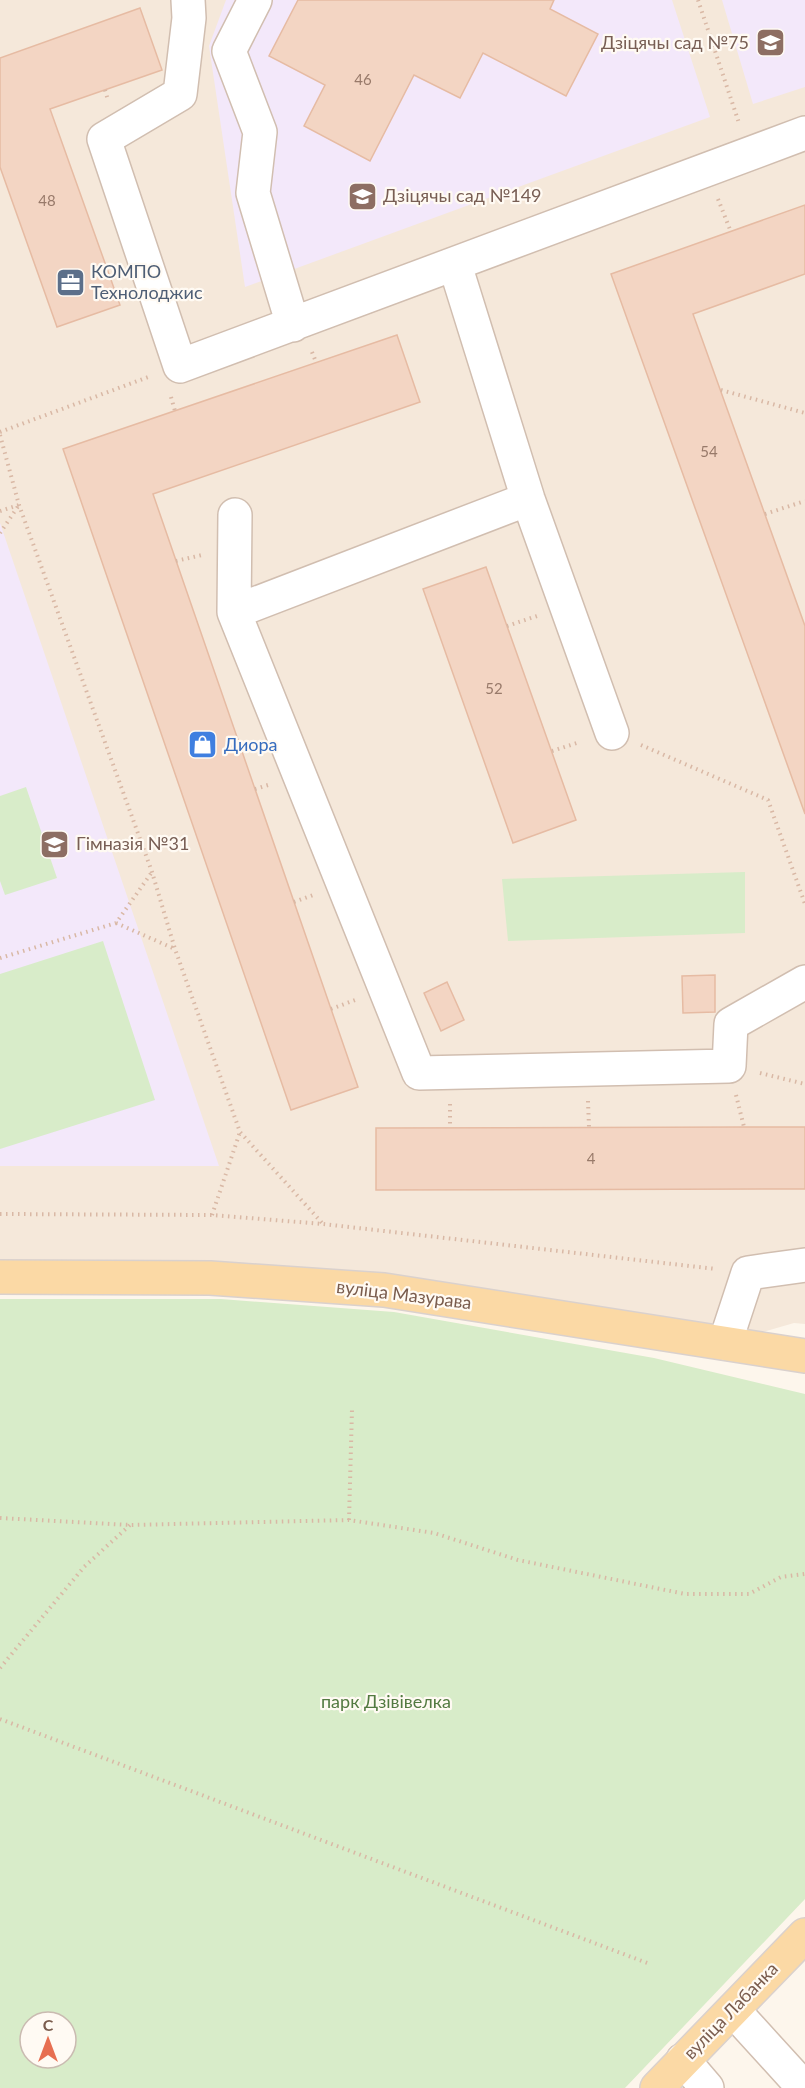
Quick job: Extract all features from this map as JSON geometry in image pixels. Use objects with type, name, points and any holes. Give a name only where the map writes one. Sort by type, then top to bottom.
[{"type":"main road","name":"вуліца Мазурава","points":[[0,1277],[210,1278],[384,1290],[805,1356]]},
{"type":"main road","name":"вуліца Лабанка","points":[[657,2088],[805,1935]]},
{"type":"lane","points":[[188,0],[189,18],[180,94],[104,139],[180,366],[805,133]]},
{"type":"lane","points":[[255,0],[229,51],[260,132],[253,193],[292,325]]},
{"type":"lane","points":[[455,265],[528,499],[612,733]]},
{"type":"lane","points":[[234,612],[528,499]]},
{"type":"lane","points":[[235,515],[234,612],[419,1073],[729,1066],[731,1024],[805,982]]},
{"type":"lane","points":[[725,1343],[748,1273],[805,1265]]},
{"type":"lane","points":[[734,2010],[804,2088]]},
{"type":"lane","points":[[683,2060],[707,2088]]},
{"type":"path","points":[[698,0],[749,152]]},
{"type":"path","points":[[180,366],[0,434],[20,505],[152,873],[175,949],[240,1132],[323,1224]]},
{"type":"path","points":[[721,390],[805,413]]},
{"type":"path","points":[[765,514],[805,501]]},
{"type":"path","points":[[0,511],[20,505]]},
{"type":"path","points":[[0,533],[20,505]]},
{"type":"path","points":[[612,733],[768,800],[805,903]]},
{"type":"path","points":[[0,958],[116,923],[152,873]]},
{"type":"path","points":[[116,923],[175,949]]},
{"type":"path","points":[[729,1066],[805,1084]]},
{"type":"path","points":[[212,1215],[240,1132]]},
{"type":"path","points":[[0,1214],[212,1215],[323,1224],[748,1273]]},
{"type":"path","points":[[350,1520],[352,1409]]},
{"type":"path","points":[[0,1518],[130,1525],[350,1520],[434,1533],[518,1560],[685,1594],[749,1594],[781,1577],[805,1574]]},
{"type":"path","points":[[0,1668],[84,1567],[130,1525]]},
{"type":"path","points":[[0,1719],[651,1964]]},
{"type":"shaded area","points":[[0,0],[805,0],[805,1324],[794,1323],[725,1343],[384,1290],[0,1277]]},
{"type":"shaded area","name":"Дзіцячы сад №149","points":[[226,0],[672,0],[710,117],[245,287],[209,46]]},
{"type":"shaded area","name":"Дзіцячы сад №75","points":[[722,0],[805,0],[805,87],[753,104]]},
{"type":"shaded area","name":"Гімназія №31","points":[[0,523],[219,1166],[0,1166]]},
{"type":"green space","points":[[26,787],[57,878],[5,895],[0,881],[0,796]]},
{"type":"green space","points":[[745,872],[745,933],[508,941],[502,879]]},
{"type":"green space","points":[[103,941],[155,1100],[0,1149],[0,974]]},
{"type":"green space","name":"парк Дзівівелка","points":[[0,1299],[221,1299],[394,1312],[654,1358],[805,1394],[805,1899],[625,2088],[0,2088]]},
{"type":"building","points":[[298,0],[554,0],[550,9],[598,34],[566,96],[483,53],[460,98],[414,75],[370,161],[304,126],[325,85],[269,56]]},
{"type":"building","points":[[140,8],[162,70],[50,109],[120,305],[57,327],[0,167],[0,58]]},
{"type":"building","points":[[805,205],[805,274],[693,314],[805,626],[805,814],[611,274]]},
{"type":"building","points":[[397,335],[420,402],[153,494],[358,1087],[291,1110],[63,449]]},
{"type":"building","points":[[486,567],[576,820],[513,843],[423,589]]},
{"type":"building","points":[[715,975],[715,1012],[683,1013],[682,976]]},
{"type":"building","points":[[447,982],[464,1020],[441,1031],[424,993]]},
{"type":"building","points":[[805,1127],[805,1189],[376,1190],[376,1128]]},
{"type":"place","name":"Дзіцячы сад №75","points":[[770,43]]},
{"type":"place","name":"Дзіцячы сад №149","points":[[362,196]]},
{"type":"place","name":"КОМПО Технолоджис","points":[[70,282]]},
{"type":"place","name":"Диора","points":[[203,745]]},
{"type":"place","name":"Гімназія №31","points":[[55,844]]}]
